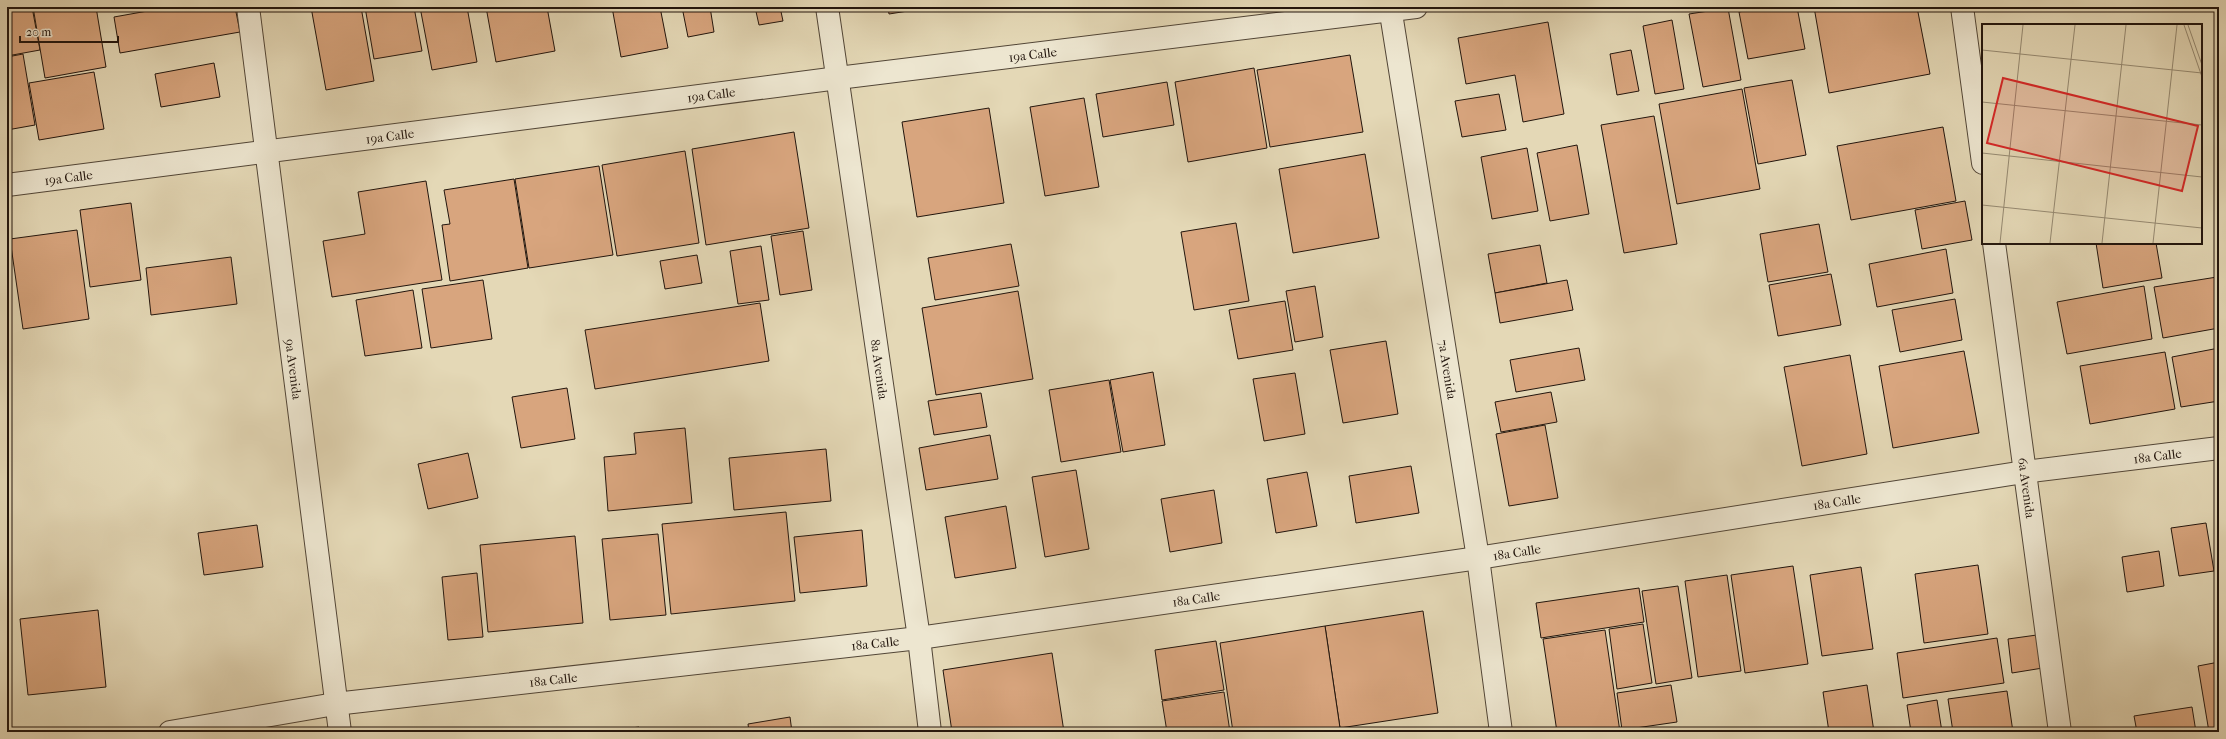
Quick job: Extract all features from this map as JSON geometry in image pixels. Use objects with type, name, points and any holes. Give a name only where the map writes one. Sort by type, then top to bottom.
[{"type":"street","name":"9a Avenida","points":[[248,7],[335,704],[340,732]]},
{"type":"street","name":"8a Avenida","points":[[827,7],[919,638],[930,732]]},
{"type":"street","name":"19a Calle","points":[[7,185],[838,78],[1416,7]]},
{"type":"street","points":[[1962,7],[1982,156]]},
{"type":"street","name":"7a Avenida","points":[[1391,9],[1478,558],[1501,732]]},
{"type":"street","name":"6a Avenida","points":[[1994,244],[2060,732]]},
{"type":"street","name":"18a Calle","points":[[170,732],[335,704],[919,638],[1478,558],[2024,472],[2219,448]]},
{"type":"building","points":[[7,7],[32,7],[40,50],[7,56]]},
{"type":"building","points":[[33,7],[96,7],[106,67],[45,78]]},
{"type":"building","points":[[170,7],[235,7],[240,32],[120,53],[114,17]]},
{"type":"building","points":[[311,7],[361,7],[374,81],[326,90]]},
{"type":"building","points":[[365,7],[414,7],[422,51],[374,59]]},
{"type":"building","points":[[420,7],[467,7],[477,62],[432,70]]},
{"type":"building","points":[[486,7],[547,7],[555,51],[496,62]]},
{"type":"building","points":[[612,7],[660,7],[668,48],[621,57]]},
{"type":"building","points":[[682,7],[710,7],[714,32],[688,37]]},
{"type":"building","points":[[755,7],[780,7],[783,21],[759,25]]},
{"type":"building","points":[[888,7],[933,7],[889,14]]},
{"type":"building","points":[[1767,7],[1797,7],[1805,49],[1748,59],[1739,12]]},
{"type":"building","points":[[1814,7],[1917,7],[1930,74],[1829,93]]},
{"type":"building","points":[[1728,8],[1741,80],[1703,87],[1689,14]]},
{"type":"building","points":[[1672,20],[1684,89],[1655,94],[1643,26]]},
{"type":"building","points":[[1548,22],[1564,114],[1523,122],[1515,75],[1466,84],[1458,38]]},
{"type":"building","points":[[1631,50],[1639,91],[1617,95],[1610,54]]},
{"type":"building","points":[[23,54],[35,125],[7,130],[7,57]]},
{"type":"building","points":[[1350,55],[1363,132],[1270,147],[1257,70]]},
{"type":"building","points":[[2219,62],[2219,86],[2215,63]]},
{"type":"building","points":[[214,63],[220,97],[161,107],[155,74]]},
{"type":"building","points":[[1254,68],[1267,148],[1188,162],[1175,82]]},
{"type":"building","points":[[94,72],[104,129],[39,140],[29,83]]},
{"type":"building","points":[[1792,80],[1806,155],[1758,164],[1744,88]]},
{"type":"building","points":[[1167,82],[1174,125],[1103,137],[1096,94]]},
{"type":"building","points":[[1742,89],[1760,189],[1677,204],[1659,104]]},
{"type":"building","points":[[1499,94],[1506,130],[1462,137],[1455,101]]},
{"type":"building","points":[[1084,98],[1099,187],[1045,196],[1030,107]]},
{"type":"building","points":[[989,108],[1004,203],[917,217],[902,122]]},
{"type":"building","points":[[1654,116],[1677,244],[1624,253],[1601,125]]},
{"type":"building","points":[[1943,127],[1956,201],[1851,220],[1837,146]]},
{"type":"building","points":[[794,132],[809,228],[706,245],[692,149]]},
{"type":"building","points":[[1577,145],[1589,214],[1550,221],[1537,153]]},
{"type":"building","points":[[1527,148],[1538,211],[1492,219],[1481,157]]},
{"type":"building","points":[[685,151],[699,243],[617,256],[602,165]]},
{"type":"building","points":[[1365,154],[1379,238],[1293,253],[1279,169]]},
{"type":"building","points":[[599,166],[613,255],[529,268],[515,179]]},
{"type":"building","points":[[514,179],[528,268],[450,281],[442,225],[450,224],[444,190]]},
{"type":"building","points":[[426,181],[442,280],[332,297],[323,241],[365,234],[358,192]]},
{"type":"building","points":[[1965,201],[1972,240],[1922,249],[1915,210]]},
{"type":"building","points":[[131,203],[141,280],[90,287],[80,210]]},
{"type":"building","points":[[1236,223],[1249,301],[1194,310],[1181,232]]},
{"type":"building","points":[[1819,224],[1828,272],[1768,282],[1760,234]]},
{"type":"building","points":[[77,230],[89,319],[23,329],[10,239]]},
{"type":"building","points":[[803,231],[812,290],[780,295],[771,236]]},
{"type":"building","points":[[1011,244],[1019,286],[935,300],[928,258]]},
{"type":"building","points":[[2096,244],[2156,244],[2162,278],[2103,288]]},
{"type":"building","points":[[1540,245],[1547,283],[1495,293],[1488,254]]},
{"type":"building","points":[[761,246],[769,300],[738,304],[730,251]]},
{"type":"building","points":[[1946,249],[1953,293],[1877,307],[1869,264]]},
{"type":"building","points":[[697,255],[702,283],[665,289],[660,261]]},
{"type":"building","points":[[231,257],[237,304],[151,315],[146,268]]},
{"type":"building","points":[[1831,274],[1841,325],[1778,336],[1769,285]]},
{"type":"building","points":[[2217,277],[2219,291],[2219,328],[2163,338],[2154,287]]},
{"type":"building","points":[[483,280],[492,339],[431,348],[422,289]]},
{"type":"building","points":[[1567,280],[1573,310],[1500,323],[1495,293]]},
{"type":"building","points":[[1315,286],[1323,337],[1295,342],[1286,291]]},
{"type":"building","points":[[2144,286],[2152,339],[2067,354],[2057,302]]},
{"type":"building","points":[[413,290],[422,348],[365,356],[356,300]]},
{"type":"building","points":[[1018,291],[1033,379],[936,395],[922,308]]},
{"type":"building","points":[[1955,299],[1962,340],[1900,352],[1892,310]]},
{"type":"building","points":[[1285,301],[1293,350],[1238,359],[1229,310]]},
{"type":"building","points":[[760,303],[769,361],[595,389],[585,330]]},
{"type":"building","points":[[1386,341],[1398,414],[1343,423],[1330,350]]},
{"type":"building","points":[[1579,348],[1585,380],[1516,392],[1510,360]]},
{"type":"building","points":[[2219,348],[2219,401],[2181,407],[2172,357]]},
{"type":"building","points":[[1964,351],[1979,433],[1893,448],[1879,366]]},
{"type":"building","points":[[2165,352],[2175,409],[2090,424],[2080,366]]},
{"type":"building","points":[[1850,355],[1867,454],[1802,466],[1784,367]]},
{"type":"building","points":[[1153,372],[1165,445],[1123,452],[1110,380]]},
{"type":"building","points":[[1295,373],[1305,434],[1264,441],[1253,379]]},
{"type":"building","points":[[1109,380],[1121,452],[1061,462],[1049,390]]},
{"type":"building","points":[[567,388],[575,439],[521,448],[512,397]]},
{"type":"building","points":[[1551,392],[1557,422],[1501,432],[1495,402]]},
{"type":"building","points":[[981,393],[987,427],[934,435],[928,401]]},
{"type":"building","points":[[1545,425],[1558,498],[1509,506],[1496,434]]},
{"type":"building","points":[[685,428],[692,503],[608,511],[604,457],[636,454],[634,433]]},
{"type":"building","points":[[990,435],[998,479],[926,490],[919,448]]},
{"type":"building","points":[[826,449],[831,501],[734,510],[729,458]]},
{"type":"building","points":[[468,453],[478,498],[428,509],[418,464]]},
{"type":"building","points":[[1411,466],[1419,513],[1356,523],[1349,476]]},
{"type":"building","points":[[1076,470],[1089,549],[1045,557],[1032,477]]},
{"type":"building","points":[[1307,472],[1317,526],[1276,533],[1267,479]]},
{"type":"building","points":[[1214,490],[1222,543],[1170,552],[1161,499]]},
{"type":"building","points":[[1006,506],[1016,568],[955,578],[945,517]]},
{"type":"building","points":[[786,512],[795,601],[671,614],[662,524]]},
{"type":"building","points":[[2206,523],[2214,571],[2179,576],[2171,528]]},
{"type":"building","points":[[257,525],[263,567],[204,575],[198,533]]},
{"type":"building","points":[[862,530],[867,586],[800,593],[794,537]]},
{"type":"building","points":[[658,534],[666,615],[610,620],[602,539]]},
{"type":"building","points":[[575,536],[583,623],[488,632],[480,545]]},
{"type":"building","points":[[2159,551],[2164,586],[2127,592],[2122,557]]},
{"type":"building","points":[[1978,565],[1988,634],[1924,643],[1915,574]]},
{"type":"building","points":[[1793,566],[1808,664],[1745,673],[1731,575]]},
{"type":"building","points":[[1861,567],[1873,649],[1822,656],[1810,575]]},
{"type":"building","points":[[477,573],[483,637],[448,640],[442,577]]},
{"type":"building","points":[[1727,575],[1741,671],[1698,677],[1685,581]]},
{"type":"building","points":[[1678,586],[1692,678],[1656,684],[1642,591]]},
{"type":"building","points":[[1639,588],[1644,622],[1541,638],[1536,603]]},
{"type":"building","points":[[98,610],[106,687],[28,695],[20,619]]},
{"type":"building","points":[[1423,611],[1438,713],[1340,728],[1325,626]]},
{"type":"building","points":[[1643,624],[1652,683],[1617,689],[1609,629]]},
{"type":"building","points":[[1325,626],[1340,728],[1312,732],[1233,732],[1220,643]]},
{"type":"building","points":[[1605,630],[1620,732],[1557,732],[1543,639]]},
{"type":"building","points":[[2044,634],[2049,667],[2012,673],[2008,639]]},
{"type":"building","points":[[1997,638],[2004,683],[1903,698],[1897,653]]},
{"type":"building","points":[[1216,641],[1224,690],[1162,700],[1155,650]]},
{"type":"building","points":[[1052,653],[1064,732],[952,732],[943,670]]},
{"type":"building","points":[[2219,662],[2219,732],[2209,732],[2198,666]]},
{"type":"building","points":[[7,669],[11,697],[7,697]]},
{"type":"building","points":[[1671,685],[1677,722],[1622,730],[1617,693]]},
{"type":"building","points":[[1867,685],[1874,732],[1829,732],[1823,692]]},
{"type":"building","points":[[2007,691],[2013,732],[1953,732],[1948,699]]},
{"type":"building","points":[[1224,692],[1230,732],[1167,732],[1162,701]]},
{"type":"building","points":[[1937,700],[1942,732],[1911,732],[1907,705]]},
{"type":"building","points":[[2192,707],[2196,732],[2137,732],[2134,716]]},
{"type":"building","points":[[790,717],[792,732],[749,732],[748,724]]},
{"type":"building","points":[[639,727],[640,732],[599,732]]}]
